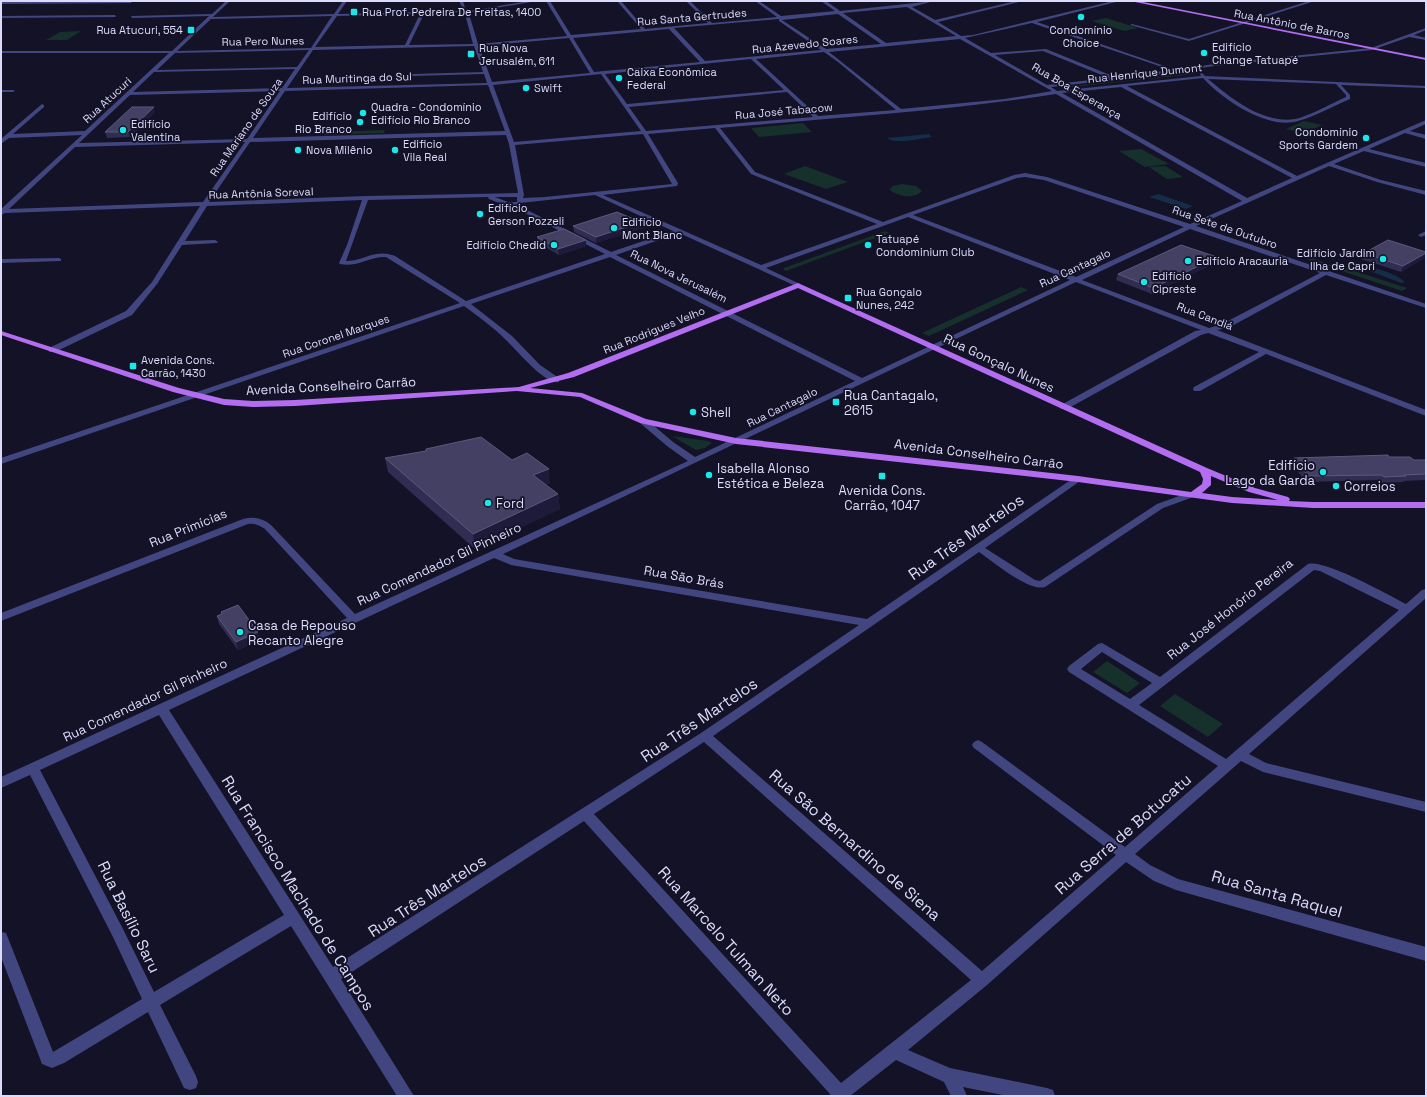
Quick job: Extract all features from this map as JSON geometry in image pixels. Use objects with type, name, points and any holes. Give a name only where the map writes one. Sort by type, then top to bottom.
[{"type":"main road","name":"Rua Antônio de Barros","points":[[1132,1],[1426,59]]},
{"type":"main road","name":"Rua Rodrigues Velho","points":[[517,389],[571,375],[798,285]]},
{"type":"main road","name":"Rua Gonçalo Nunes","points":[[798,285],[1204,470]]},
{"type":"main road","name":"Avenida Conselheiro Carrão","points":[[1,333],[195,396],[224,402],[253,404],[517,389],[582,395],[643,421],[736,441],[1078,479],[1232,500],[1313,505],[1426,505]]},
{"type":"main road","points":[[571,375],[572,386],[582,395]]},
{"type":"main road","name":"Avenida Conselheiro Carrão","points":[[1204,470],[1252,490],[1274,497],[1313,505]]},
{"type":"main road","points":[[1193,494],[1202,490],[1207,484],[1208,478],[1204,470]]},
{"type":"street","points":[[1,3],[5,1]]},
{"type":"street","name":"Rua Atucuri","points":[[2,212],[228,1]]},
{"type":"street","name":"Rua Mariano de Souza","points":[[52,350],[91,333],[128,313],[155,283],[182,243],[204,205],[345,1]]},
{"type":"street","points":[[461,1],[512,144],[520,200]]},
{"type":"street","points":[[132,17],[466,12],[535,1]]},
{"type":"street","points":[[548,1],[592,74]]},
{"type":"street","points":[[619,1],[644,30]]},
{"type":"street","points":[[688,1],[711,24]]},
{"type":"street","points":[[757,1],[781,18],[780,20],[826,51],[900,111]]},
{"type":"street","points":[[823,1],[886,45]]},
{"type":"street","name":"Rua Santa Gertrudes","points":[[476,45],[840,13],[909,6],[932,1]]},
{"type":"street","points":[[935,21],[1021,1]]},
{"type":"street","name":"Rua Azevedo Soares","points":[[490,84],[962,38],[1118,1]]},
{"type":"street","points":[[1132,24],[1185,40],[1313,1]]},
{"type":"street","points":[[1,3],[131,2]]},
{"type":"street","name":"Rua Boa Esperança","points":[[896,2],[909,6],[962,38],[1247,201]]},
{"type":"street","points":[[406,47],[423,13]]},
{"type":"street","points":[[1,17],[114,16]]},
{"type":"street","points":[[1033,22],[1176,71]]},
{"type":"street","points":[[671,28],[704,63]]},
{"type":"street","name":"Rua Henrique Dumont","points":[[1048,86],[1372,49],[1426,29]]},
{"type":"street","points":[[1408,35],[1426,39]]},
{"type":"street","name":"Rua Pero Nunes","points":[[1,52],[173,52],[476,45]]},
{"type":"street","points":[[991,54],[1044,50],[1115,79]]},
{"type":"street","points":[[752,58],[817,118]]},
{"type":"street","points":[[152,71],[298,68]]},
{"type":"street","points":[[1198,68],[1201,69],[1203,77],[1241,106],[1268,118],[1290,121],[1297,120],[1348,98],[1348,95],[1337,83]]},
{"type":"street","points":[[412,75],[486,73]]},
{"type":"street","points":[[483,196],[507,204],[520,200],[675,184],[644,133],[602,73]]},
{"type":"street","name":"Rua Henrique Dumont","points":[[1057,92],[1203,77],[1426,87]]},
{"type":"street","name":"Rua Muritinga do Sul","points":[[128,94],[490,84]]},
{"type":"street","points":[[1121,85],[1297,178]]},
{"type":"street","points":[[1,91],[13,91]]},
{"type":"street","points":[[625,106],[787,91]]},
{"type":"street","name":"Rua José Tabacow","points":[[512,144],[900,111],[998,101],[1057,92]]},
{"type":"street","points":[[1,142],[42,106]]},
{"type":"street","name":"Rua Cantagalo","points":[[736,441],[934,346],[1190,227],[1297,178],[1426,122]]},
{"type":"street","points":[[717,127],[753,173],[884,224]]},
{"type":"street","points":[[1404,131],[1426,137]]},
{"type":"street","points":[[8,136],[87,133]]},
{"type":"street","points":[[73,145],[508,133]]},
{"type":"street","points":[[1363,149],[1426,165]]},
{"type":"street","points":[[1329,164],[1379,181],[1426,192]]},
{"type":"street","name":"Rua Sete de Outubro","points":[[908,215],[1016,176],[1030,175],[1045,178],[1426,306]]},
{"type":"street","name":"Rua Gonçalo Nunes","points":[[595,193],[798,285]]},
{"type":"street","name":"Rua Antônia Soreval","points":[[2,212],[366,198],[483,196],[520,200]]},
{"type":"street","points":[[366,198],[350,245],[342,263],[352,263],[380,255],[390,255],[466,304],[502,332],[537,367],[556,380]]},
{"type":"street","name":"Rua Nova Jerusalém","points":[[520,200],[519,207],[861,381]]},
{"type":"street","points":[[760,268],[908,215]]},
{"type":"street","name":"Rua Candiá","points":[[908,215],[1035,266],[1266,351],[1426,413]]},
{"type":"street","name":"Rua Coronel Marques","points":[[1,461],[678,231]]},
{"type":"street","points":[[182,243],[215,242]]},
{"type":"street","points":[[1,261],[59,260]]},
{"type":"street","points":[[1064,407],[1198,333],[1225,326],[1326,272]]},
{"type":"street","points":[[783,279],[789,288]]},
{"type":"street","points":[[1197,389],[1266,351]]},
{"type":"street","name":"Avenida Conselheiro Carrão","points":[[643,421],[670,444],[694,461]]},
{"type":"street","name":"Rua Comendador Gil Pinheiro","points":[[1,783],[736,441]]},
{"type":"street","name":"Rua Três Martelos","points":[[331,977],[705,736],[1078,479]]},
{"type":"street","points":[[978,548],[1031,582],[1041,585],[1160,506],[1193,494]]},
{"type":"street","name":"Rua Primícias","points":[[1,617],[246,521],[255,520],[264,523],[268,527],[354,619]]},
{"type":"street","name":"Rua São Brás","points":[[495,554],[511,562],[871,623]]},
{"type":"street","name":"Rua José Honório Pereira","points":[[1131,705],[1312,566],[1323,568],[1407,609]]},
{"type":"street","name":"Rua Serra de Botucatu","points":[[838,1095],[894,1052],[982,980],[1426,592]]},
{"type":"street","points":[[1159,682],[1102,647],[1073,669],[1227,766]]},
{"type":"street","name":"Rua Francisco Machado de Campos","points":[[161,708],[406,1096]]},
{"type":"street","name":"Rua São Bernardino de Siena","points":[[705,736],[982,980]]},
{"type":"street","name":"Rua Santa Raquel","points":[[978,745],[1125,855],[1159,877],[1176,884],[1426,954]]},
{"type":"street","points":[[1239,755],[1263,767],[1426,807]]},
{"type":"street","name":"Rua Basílio Saru","points":[[33,768],[118,933],[150,1002],[190,1082]]},
{"type":"street","name":"Rua Marcelo Tulman Neto","points":[[586,813],[838,1095]]},
{"type":"street","points":[[1,938],[48,1059],[50,1060],[58,1058],[293,917]]},
{"type":"street","points":[[894,1052],[950,1076],[1047,1096]]},
{"type":"street","points":[[950,1076],[959,1096]]},
{"type":"green space","points":[[1106,18],[1138,28],[1124,31],[1092,21]]},
{"type":"green space","points":[[81,31],[67,40],[46,40],[60,32]]},
{"type":"green space","points":[[1194,71],[1195,74],[1061,87],[1152,78]]},
{"type":"green space","points":[[1304,121],[1322,125],[1304,133],[1286,129]]},
{"type":"green space","points":[[803,123],[812,132],[759,137],[751,128]]},
{"type":"green space","points":[[385,130],[384,133],[324,135],[326,132]]},
{"type":"green space","points":[[1141,149],[1169,164],[1145,167],[1119,151]]},
{"type":"green space","points":[[805,166],[848,182],[826,189],[784,174]]},
{"type":"green space","points":[[1165,166],[1183,177],[1167,179],[1149,167]]},
{"type":"green space","points":[[902,184],[916,186],[922,191],[919,194],[907,196],[899,195],[891,191],[890,189],[893,186]]},
{"type":"green space","points":[[885,231],[889,233],[786,271],[784,270],[784,268]]},
{"type":"green space","points":[[1312,258],[1407,288],[1402,291],[1308,260]]},
{"type":"green space","points":[[1021,287],[1028,290],[929,336],[922,333]]},
{"type":"green space","points":[[672,436],[708,441],[712,443],[705,448],[696,450]]},
{"type":"green space","points":[[1107,661],[1140,683],[1127,693],[1093,672]]},
{"type":"green space","points":[[1175,694],[1223,724],[1208,737],[1160,706]]},
{"type":"water","points":[[929,134],[932,137],[896,141],[887,138]]},
{"type":"water","points":[[1158,194],[1193,206],[1186,209],[1149,197]]},
{"type":"water","points":[[1362,268],[1375,268],[1397,276],[1405,282],[1401,283]]},
{"type":"building","points":[[132,107],[154,107],[128,132],[105,132]]},
{"type":"building","points":[[617,212],[641,222],[596,237],[573,226]]},
{"type":"building","points":[[564,229],[586,240],[558,249],[537,237]]},
{"type":"building","points":[[1388,240],[1426,253],[1403,266],[1364,253]]},
{"type":"building","points":[[1181,245],[1217,257],[1153,288],[1118,274]]},
{"type":"building","name":"Ford","points":[[481,437],[512,460],[527,453],[549,469],[533,475],[558,494],[473,534],[385,458],[426,451],[426,449]]},
{"type":"building","points":[[1388,455],[1389,457],[1410,457],[1414,460],[1426,460],[1426,474],[1384,477],[1382,475],[1308,476],[1294,458]]},
{"type":"building","name":"Casa de Repouso Recanto Alegre","points":[[238,605],[258,632],[236,642],[217,616],[222,614],[221,612]]},
{"type":"place","name":"Rua Prof. Pedreira De Freitas, 1400","points":[[354,12]]},
{"type":"place","name":"Condomínio Choice","points":[[1081,17]]},
{"type":"place","name":"Rua Atucuri, 554","points":[[191,30]]},
{"type":"place","name":"Edifício Change Tatuapé","points":[[1204,53]]},
{"type":"place","name":"Rua Nova Jerusalém, 611","points":[[471,54]]},
{"type":"place","name":"Caixa Econômica Federal","points":[[619,78]]},
{"type":"place","name":"Swift","points":[[526,88]]},
{"type":"place","name":"Quadra - Condomínio Edifício Rio Branco","points":[[363,113]]},
{"type":"place","name":"Edifício Rio Branco","points":[[360,122]]},
{"type":"place","name":"Edifício Valentina","points":[[123,130]]},
{"type":"place","name":"Condomínio Sports Gardem","points":[[1366,138]]},
{"type":"place","name":"Nova Milênio","points":[[298,150]]},
{"type":"place","name":"Edificio Vila Real","points":[[395,150]]},
{"type":"place","name":"Edifício Gerson Pozzeli","points":[[480,214]]},
{"type":"place","name":"Edifício Mont Blanc","points":[[614,228]]},
{"type":"place","name":"Edifício Chedid","points":[[554,245]]},
{"type":"place","name":"Tatuapé Condominium Club","points":[[868,245]]},
{"type":"place","name":"Edifício Jardim Ilha de Capri","points":[[1383,259]]},
{"type":"place","name":"Edifício Aracauria","points":[[1188,261]]},
{"type":"place","name":"Edifício Cipreste","points":[[1144,282]]},
{"type":"place","name":"Rua Gonçalo Nunes, 242","points":[[848,298]]},
{"type":"place","name":"Avenida Cons. Carrão, 1430","points":[[133,366]]},
{"type":"place","name":"Rua Cantagalo, 2615","points":[[836,402]]},
{"type":"place","name":"Shell","points":[[693,412]]},
{"type":"place","name":"Edifício Lago da Garda","points":[[1323,472]]},
{"type":"place","name":"Isabella Alonso Estética e Beleza","points":[[709,475]]},
{"type":"place","name":"Avenida Cons. Carrão, 1047","points":[[882,476]]},
{"type":"place","name":"Correios","points":[[1336,486]]},
{"type":"place","name":"Ford","points":[[488,503]]},
{"type":"place","name":"Casa de Repouso Recanto Alegre","points":[[240,632]]}]
